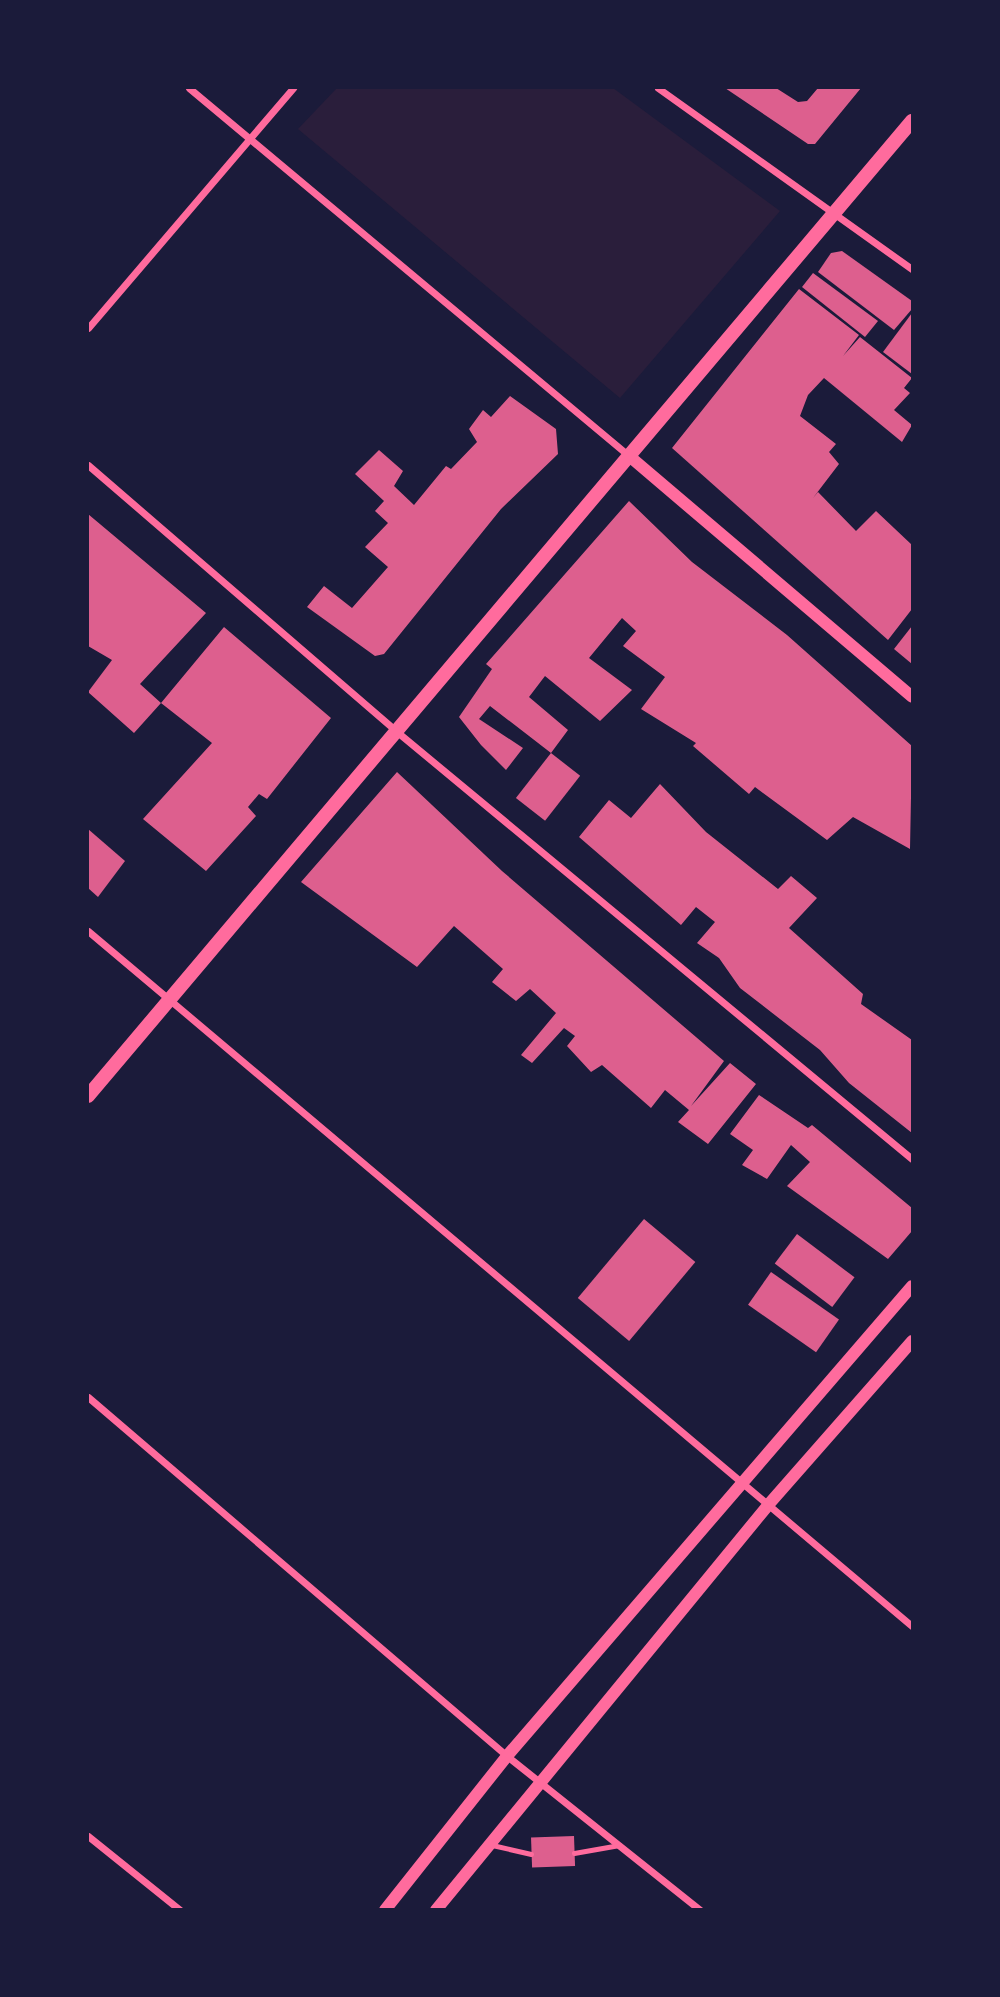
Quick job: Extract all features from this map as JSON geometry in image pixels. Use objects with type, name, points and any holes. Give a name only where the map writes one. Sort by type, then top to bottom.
[{"type":"main road","points":[[88,1096],[912,121]]},
{"type":"street","points":[[189,88],[628,455],[912,697]]},
{"type":"street","points":[[88,328],[293,88]]},
{"type":"street","points":[[658,88],[912,269]]},
{"type":"street","points":[[88,465],[396,731],[912,1159]]},
{"type":"street","points":[[88,931],[912,1626]]},
{"type":"street","points":[[385,1909],[507,1756],[912,1286]]},
{"type":"street","points":[[436,1909],[769,1504],[912,1341]]},
{"type":"street","points":[[88,1397],[507,1756],[622,1844],[701,1909]]},
{"type":"street","points":[[88,1836],[180,1909]]},
{"type":"lane","points":[[489,1844],[531,1854]]},
{"type":"lane","points":[[574,1853],[622,1844]]},
{"type":"shaded area","points":[[337,88],[613,88],[780,211],[620,398],[298,129]]},
{"type":"building","points":[[725,88],[776,88],[798,102],[807,101],[818,88],[861,88],[815,144],[808,144]]},
{"type":"building","points":[[842,251],[912,301],[912,309],[894,330],[818,272],[831,253]]},
{"type":"building","points":[[813,273],[878,321],[865,337],[802,287]]},
{"type":"building","points":[[799,289],[859,335],[843,356],[860,337],[912,378],[904,388],[910,393],[894,410],[912,425],[902,442],[824,378],[808,395],[800,416],[836,444],[829,452],[839,464],[813,498],[818,492],[856,531],[876,511],[912,545],[912,609],[888,640],[672,448]]},
{"type":"building","points":[[912,313],[912,374],[883,352]]},
{"type":"building","points":[[510,396],[556,429],[558,454],[501,509],[384,654],[375,656],[307,607],[324,586],[352,608],[388,567],[365,547],[388,523],[375,511],[384,501],[355,474],[379,450],[403,471],[394,486],[414,505],[446,466],[451,469],[477,442],[469,429],[483,410],[491,417]]},
{"type":"building","points":[[629,501],[692,562],[787,635],[912,746],[910,849],[853,817],[827,840],[755,787],[749,794],[693,746],[696,743],[641,709],[665,677],[623,646],[636,631],[622,618],[589,658],[632,690],[600,721],[545,676],[529,697],[568,730],[551,753],[490,706],[479,719],[523,748],[506,770],[481,745],[459,717],[492,669],[486,664]]},
{"type":"building","points":[[88,514],[206,613],[140,684],[161,703],[134,733],[88,692],[112,660],[88,646]]},
{"type":"building","points":[[912,626],[912,664],[894,649]]},
{"type":"building","points":[[224,627],[331,718],[267,799],[259,794],[248,807],[256,816],[206,871],[143,819],[212,743],[161,703]]},
{"type":"building","points":[[551,753],[580,776],[545,821],[516,798]]},
{"type":"building","points":[[397,772],[502,871],[724,1061],[691,1106],[730,1063],[756,1084],[708,1144],[678,1122],[689,1110],[665,1090],[651,1108],[602,1065],[591,1072],[567,1046],[575,1036],[564,1028],[532,1063],[521,1055],[556,1013],[530,989],[516,1001],[492,982],[503,969],[454,926],[417,967],[301,882]]},
{"type":"building","points":[[660,784],[706,832],[778,889],[791,876],[817,898],[789,928],[863,994],[861,1004],[912,1040],[912,1133],[849,1083],[820,1050],[740,988],[719,958],[697,943],[715,922],[696,907],[681,925],[579,837],[609,800],[631,818]]},
{"type":"building","points":[[88,829],[125,861],[98,897],[88,888]]},
{"type":"building","points":[[759,1095],[808,1128],[812,1125],[912,1208],[912,1231],[888,1259],[787,1186],[810,1162],[791,1145],[767,1179],[742,1165],[753,1150],[730,1134]]},
{"type":"building","points":[[644,1219],[695,1262],[629,1341],[578,1298]]},
{"type":"building","points":[[797,1234],[855,1277],[832,1307],[775,1264]]},
{"type":"building","points":[[771,1272],[839,1320],[816,1352],[748,1305]]},
{"type":"building","points":[[574,1836],[575,1866],[532,1867],[531,1838]]}]
